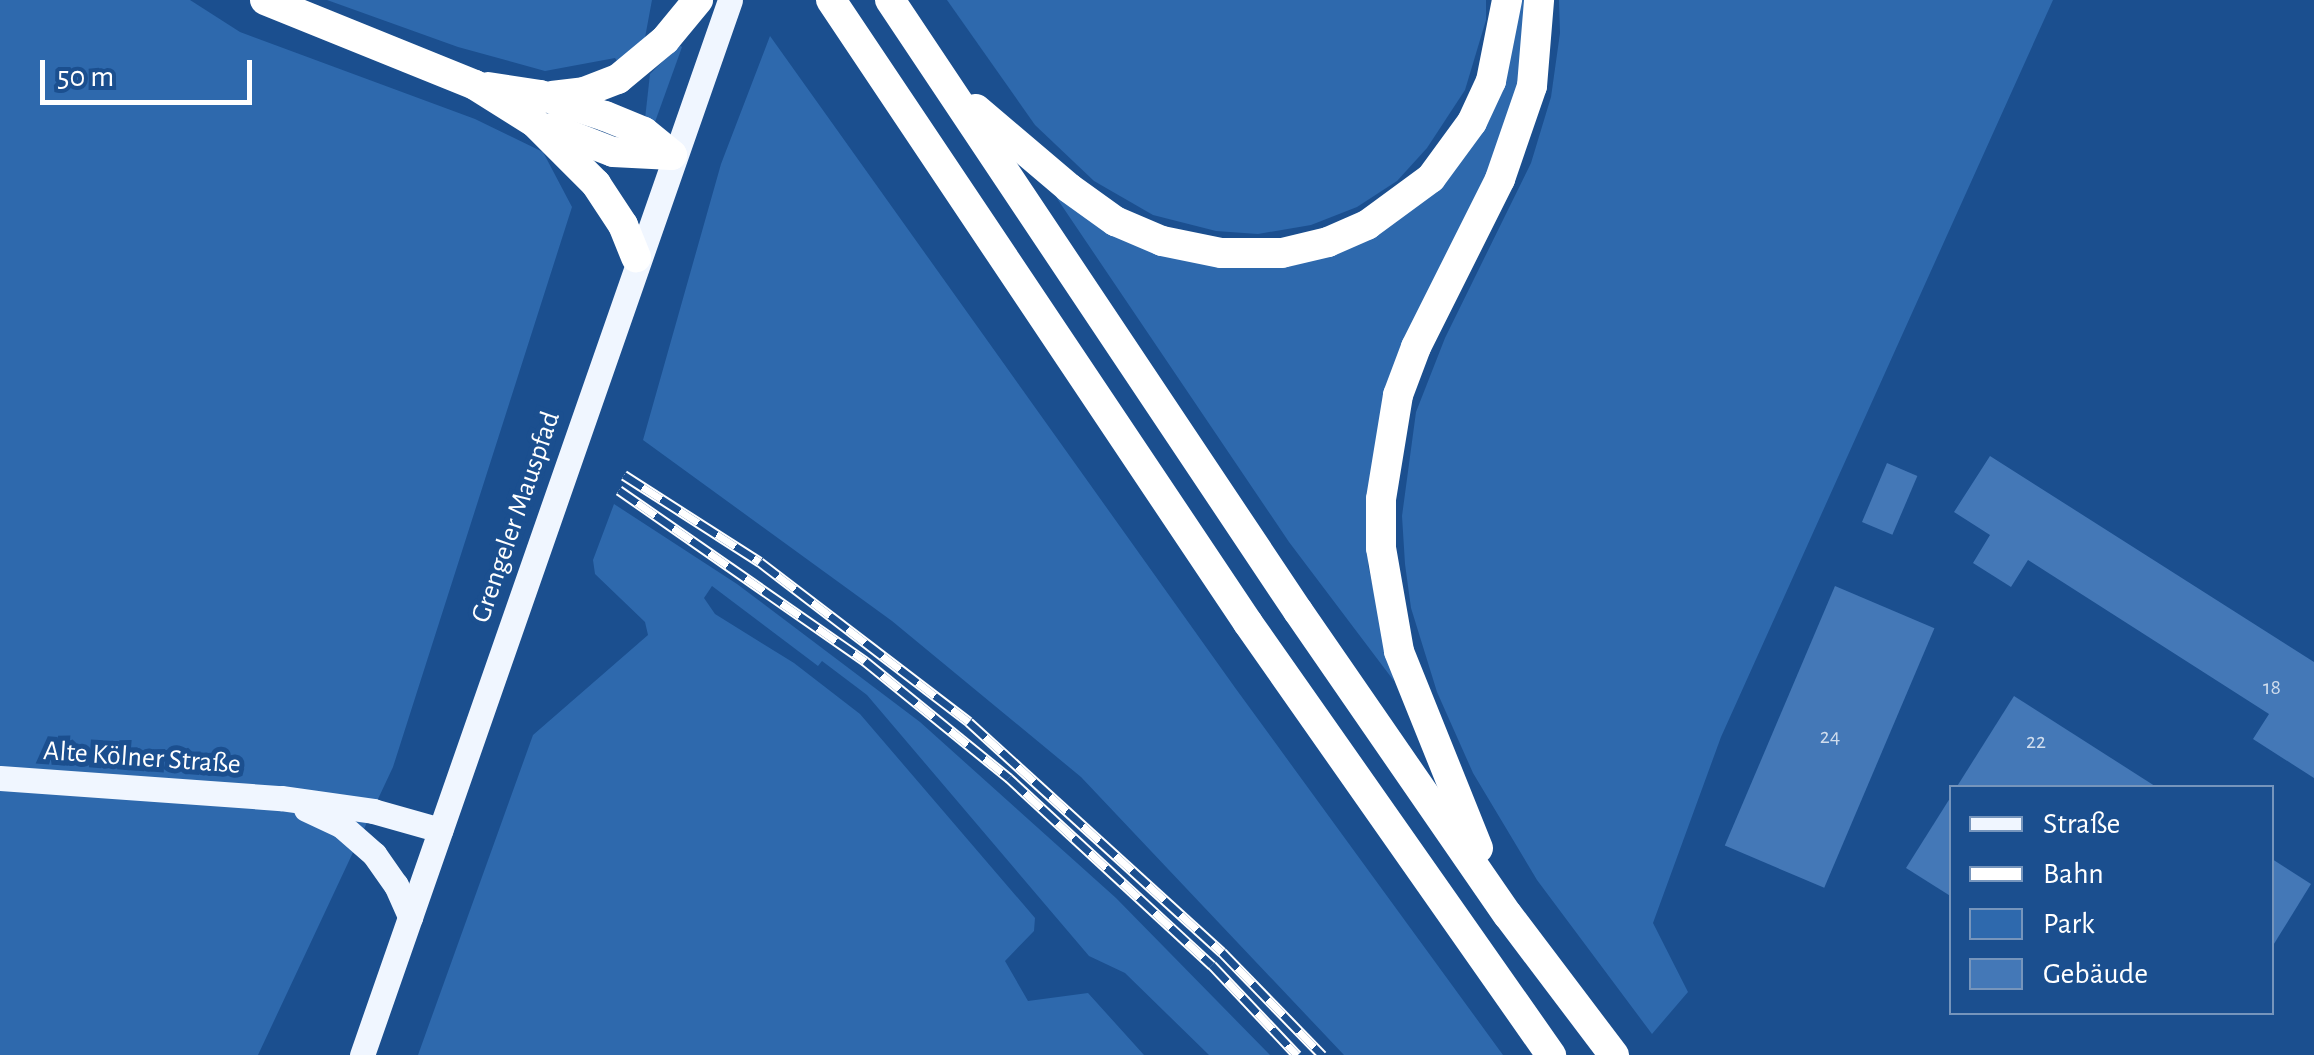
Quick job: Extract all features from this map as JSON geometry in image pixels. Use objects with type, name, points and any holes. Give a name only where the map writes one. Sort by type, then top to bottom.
[{"type":"highway","points":[[265,0],[537,109],[613,152],[672,155]]},
{"type":"highway","points":[[537,109],[618,79],[665,40],[698,0]]},
{"type":"highway","points":[[831,0],[1260,640],[1551,1055]]},
{"type":"highway","points":[[890,0],[1179,434],[1508,915],[1614,1055]]},
{"type":"highway","points":[[946,83],[1069,188],[1115,221],[1162,241],[1221,253],[1282,252],[1328,242],[1368,225],[1430,178],[1472,122],[1491,81],[1506,0]]},
{"type":"highway","points":[[1508,915],[1438,757],[1399,651],[1380,548],[1381,499],[1398,396],[1416,348],[1500,179],[1532,86],[1539,0]]},
{"type":"highway","points":[[537,109],[623,224],[636,258]]},
{"type":"main road","name":"Grengeler Mauspfad","points":[[362,1055],[636,258],[730,0]]},
{"type":"main road","name":"Alte Kölner Straße","points":[[0,778],[280,798],[373,811],[440,830]]},
{"type":"main road","name":"Alte Kölner Straße","points":[[280,798],[342,826],[364,844],[396,884],[410,917]]},
{"type":"green space","points":[[0,0],[190,0],[240,32],[475,119],[543,152],[572,207],[393,767],[258,1055],[0,1055]]},
{"type":"green space","points":[[327,0],[652,0],[644,43],[618,62],[615,58],[545,71],[458,47]]},
{"type":"green space","points":[[947,0],[1486,0],[1486,20],[1465,90],[1427,148],[1397,181],[1357,207],[1311,225],[1258,234],[1216,231],[1153,215],[1094,181],[1035,125]]},
{"type":"green space","points":[[1517,0],[1529,0],[1522,93],[1370,478],[1368,565],[1394,681],[1289,542],[1056,197],[1263,265],[1449,173]]},
{"type":"green space","points":[[1559,0],[2053,0],[1721,737],[1653,923],[1688,992],[1652,1034],[1537,880],[1473,773],[1437,692],[1411,608],[1405,564],[1402,516],[1416,412],[1445,338],[1531,163],[1551,97],[1560,33]]},
{"type":"green space","points":[[770,36],[1236,689],[1503,1055],[1344,1055],[1081,777],[892,621],[643,440],[721,164]]},
{"type":"green space","points":[[679,45],[682,47],[655,122],[645,119],[650,74]]},
{"type":"green space","points":[[614,504],[737,584],[920,722],[1116,898],[1270,1055],[1209,1055],[1125,973],[1089,956],[867,695],[822,661],[818,666],[712,586],[704,598],[715,614],[794,663],[860,714],[1035,918],[1034,931],[1005,961],[1028,1001],[1088,993],[1144,1055],[418,1055],[533,735],[648,635],[645,622],[595,574],[593,560]]},
{"type":"building","points":[[1990,456],[2314,662],[2314,778],[2253,739],[2269,714],[2028,560],[2011,587],[1973,563],[1990,535],[1954,512]]},
{"type":"building","points":[[1887,463],[1917,476],[1892,535],[1862,522]]},
{"type":"building","points":[[1835,586],[1934,628],[1824,888],[1725,846]]},
{"type":"building","points":[[2014,696],[2153,785],[1958,785]]},
{"type":"building","points":[[1949,800],[1949,895],[1906,868]]},
{"type":"building","points":[[2274,860],[2311,884],[2274,944]]},
{"type":"railway","points":[[624,475],[760,562],[969,722],[1222,952],[1322,1055]]},
{"type":"railway","points":[[619,490],[865,661],[1009,778],[1212,965],[1297,1055]]}]
